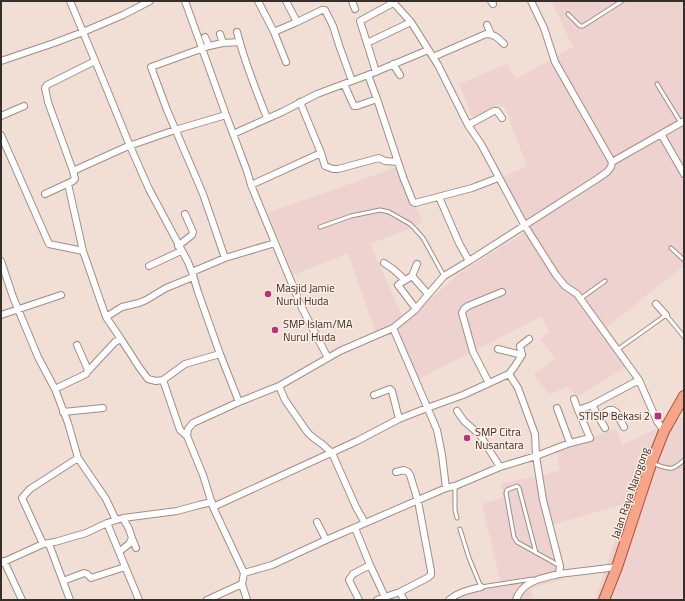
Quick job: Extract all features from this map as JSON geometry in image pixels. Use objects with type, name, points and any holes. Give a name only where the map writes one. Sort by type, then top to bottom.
[{"type":"main road","name":"Jalan Raya Narogong","points":[[604,600],[617,567],[651,464],[664,431],[684,396]]},
{"type":"street","points":[[70,1],[149,189],[193,274],[220,354],[239,402]]},
{"type":"street","points":[[1,61],[83,32],[123,15],[150,1]]},
{"type":"street","points":[[185,1],[234,134],[251,186],[302,308],[328,358]]},
{"type":"street","points":[[258,1],[274,32],[286,62]]},
{"type":"street","points":[[286,1],[297,22]]},
{"type":"street","points":[[352,1],[355,9]]},
{"type":"street","points":[[532,1],[544,28],[555,62],[612,162]]},
{"type":"street","points":[[376,72],[360,20],[392,2],[411,22],[433,57],[468,125],[481,144],[525,226],[560,281],[577,294],[639,380],[657,421],[664,431]]},
{"type":"street","points":[[274,32],[322,10],[326,10],[352,81]]},
{"type":"street","points":[[367,43],[411,22]]},
{"type":"street","points":[[487,25],[491,34]]},
{"type":"street","points":[[237,32],[267,118]]},
{"type":"street","points":[[220,34],[224,43]]},
{"type":"street","points":[[433,57],[486,34],[491,34],[499,38],[504,44]]},
{"type":"street","points":[[205,37],[209,46]]},
{"type":"street","points":[[225,258],[202,194],[175,130],[151,67],[209,46],[240,42]]},
{"type":"street","points":[[234,134],[317,94],[376,72],[428,50]]},
{"type":"street","points":[[45,194],[68,184],[75,179],[48,102],[45,88],[47,85],[95,62]]},
{"type":"street","points":[[393,64],[400,75]]},
{"type":"street","points":[[368,75],[413,202],[415,203],[472,188],[498,178]]},
{"type":"street","points":[[344,84],[354,106],[377,99]]},
{"type":"street","points":[[300,102],[325,166],[338,169],[378,158],[385,161],[398,162]]},
{"type":"street","points":[[1,116],[24,106]]},
{"type":"street","points":[[468,125],[494,111],[497,111],[502,118]]},
{"type":"street","points":[[73,172],[130,146],[175,130],[226,115]]},
{"type":"street","points":[[187,436],[188,429],[191,425],[239,402],[279,386],[351,346],[393,328],[416,309],[444,276],[525,226],[607,172],[611,167],[612,162],[682,122]]},
{"type":"street","points":[[661,134],[684,174]]},
{"type":"street","points":[[1,135],[49,244],[83,251]]},
{"type":"street","points":[[251,186],[321,153]]},
{"type":"street","points":[[68,184],[83,251],[106,317],[148,379],[156,381],[163,380],[185,364],[220,354]]},
{"type":"street","points":[[439,197],[459,243],[469,261]]},
{"type":"street","points":[[149,266],[180,248],[192,235],[193,232],[185,214]]},
{"type":"street","points":[[106,317],[122,307],[146,300],[166,288],[225,258],[275,242]]},
{"type":"street","points":[[1,262],[13,297],[38,357],[55,389],[64,412],[78,458],[106,500],[116,520]]},
{"type":"street","points":[[384,263],[405,280]]},
{"type":"street","points":[[416,309],[398,286],[412,276],[417,264]]},
{"type":"street","points":[[412,276],[428,294]]},
{"type":"street","points":[[489,383],[472,352],[462,313],[468,306],[502,292]]},
{"type":"street","points":[[1,315],[61,296]]},
{"type":"street","points":[[656,304],[666,315]]},
{"type":"street","points":[[393,328],[437,430],[446,488]]},
{"type":"street","points":[[55,389],[86,374],[115,342],[121,339]]},
{"type":"street","points":[[22,600],[2,562],[46,544],[86,533],[107,523],[123,518],[177,512],[199,505],[213,504],[332,453],[399,419],[463,395],[509,374],[522,355],[520,346],[530,339]]},
{"type":"street","points":[[77,344],[88,371]]},
{"type":"street","points":[[498,349],[522,355]]},
{"type":"street","points":[[509,374],[518,388],[535,434],[536,456],[543,500],[560,566],[559,574]]},
{"type":"street","points":[[163,380],[180,430],[187,436],[201,468],[211,500],[244,573],[242,584],[247,600]]},
{"type":"street","points":[[578,410],[592,405],[639,380]]},
{"type":"street","points":[[279,386],[285,400],[308,433],[332,453],[356,507],[365,523]]},
{"type":"street","points":[[374,395],[390,389],[392,391],[399,419]]},
{"type":"street","points":[[244,573],[272,565],[446,488],[455,486],[500,467],[536,456],[570,443],[590,438],[574,399]]},
{"type":"street","points":[[592,405],[605,428]]},
{"type":"street","points":[[64,412],[103,408]]},
{"type":"street","points":[[557,408],[570,443]]},
{"type":"street","points":[[598,417],[609,410],[613,410],[616,412],[624,427]]},
{"type":"street","points":[[457,411],[464,421],[480,435],[500,467]]},
{"type":"street","points":[[70,600],[46,544],[22,498],[30,489],[78,458]]},
{"type":"street","points":[[376,600],[400,592],[427,578],[431,571],[418,501],[410,475],[404,470],[396,472]]},
{"type":"street","points":[[123,518],[136,548]]},
{"type":"street","points":[[318,522],[326,540]]},
{"type":"street","points":[[107,523],[120,551],[139,600]]},
{"type":"street","points":[[355,528],[385,597]]},
{"type":"street","points":[[120,551],[129,544],[132,538]]},
{"type":"street","points":[[359,600],[349,580],[353,574],[370,565]]},
{"type":"street","points":[[63,581],[84,572],[91,578],[125,567]]},
{"type":"street","points":[[516,600],[522,588],[538,578],[617,567]]},
{"type":"street","points":[[206,600],[242,584]]},
{"type":"street","points":[[449,600],[454,595],[481,587]]},
{"type":"street","points":[[400,592],[404,600]]},
{"type":"lane","points":[[568,14],[580,26],[583,26],[622,1]]},
{"type":"lane","points":[[656,84],[682,122]]},
{"type":"lane","points":[[320,227],[351,216],[380,210],[389,212],[410,224],[419,233],[444,276]]},
{"type":"lane","points":[[671,248],[684,260]]},
{"type":"lane","points":[[580,299],[605,281]]},
{"type":"lane","points":[[617,350],[666,315],[684,337]]},
{"type":"lane","points":[[651,464],[671,469],[676,467],[684,460]]},
{"type":"lane","points":[[455,486],[455,510],[457,518]]},
{"type":"lane","points":[[536,553],[519,488],[515,486],[507,490],[506,493],[514,537],[517,542],[536,553],[560,566]]},
{"type":"lane","points":[[460,529],[469,558],[481,587],[538,578]]},
{"type":"shaded area","points":[[556,1],[684,1],[684,268],[682,267],[607,327],[632,363],[577,397],[568,387],[549,394],[534,375],[555,358],[540,339],[549,332],[542,316],[419,379],[395,333],[378,339],[348,253],[293,275],[268,213],[400,166],[423,223],[370,244],[405,323],[458,274],[527,231],[500,178],[527,166],[504,105],[472,117],[459,84],[507,64],[516,79],[573,47],[553,4]]},
{"type":"shaded area","points":[[684,415],[684,600],[595,600],[627,503],[552,525],[565,579],[531,588],[533,600],[452,600],[457,596],[501,584],[482,504],[503,498],[502,483],[541,476],[560,470],[556,452],[616,428],[622,445]]},
{"type":"place","name":"Masjid Jamie Nurul Huda","points":[[268,294]]},
{"type":"place","name":"SMP Islam/MA Nurul Huda","points":[[275,330]]},
{"type":"place","name":"STISIP Bekasi 2","points":[[658,416]]},
{"type":"place","name":"SMP Citra Nusantara","points":[[467,438]]}]
